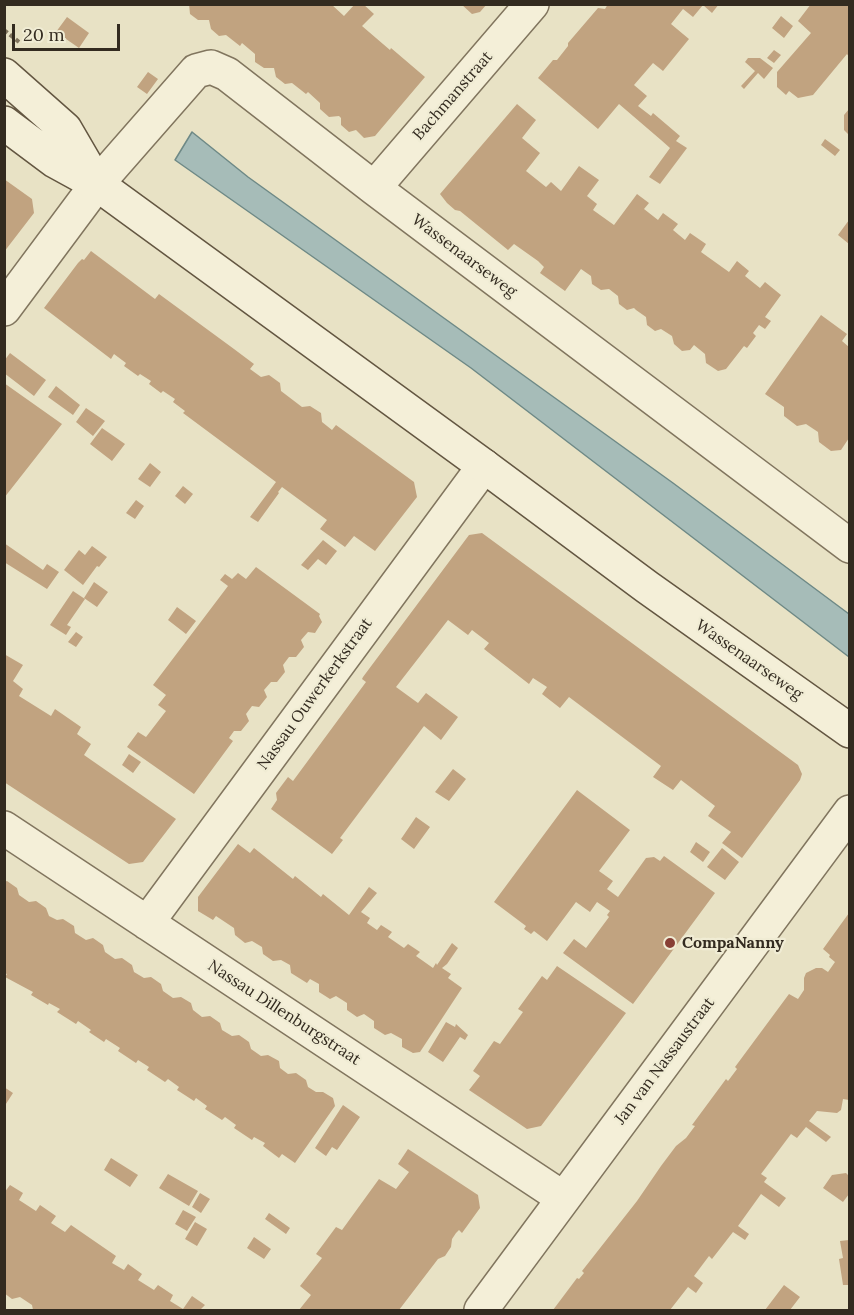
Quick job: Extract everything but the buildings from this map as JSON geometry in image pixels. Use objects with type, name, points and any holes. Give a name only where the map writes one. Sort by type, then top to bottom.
[{"type":"street","name":"Bachmanstraat","points":[[374,188],[532,4]]},
{"type":"street","name":"Wassenaarseweg","points":[[97,184],[196,71],[211,68],[227,74],[374,188],[849,546]]},
{"type":"street","name":"Wassenaarseweg","points":[[4,75],[65,129],[97,184]]},
{"type":"street","name":"Wassenaarseweg","points":[[4,123],[55,161],[97,184],[647,587],[849,731]]},
{"type":"street","points":[[4,309],[97,184]]},
{"type":"street","name":"Nassau Ouwerkerkstraat","points":[[147,923],[484,466]]},
{"type":"street","name":"Jan van Nassaustraat","points":[[481,1311],[849,812]]},
{"type":"street","name":"Nassau Dillenburgstraat","points":[[4,828],[563,1198]]},
{"type":"water","points":[[192,132],[248,177],[673,483],[849,614],[849,657],[471,368],[175,160]]},
{"type":"place","name":"CompaNanny","points":[[670,943]]}]
